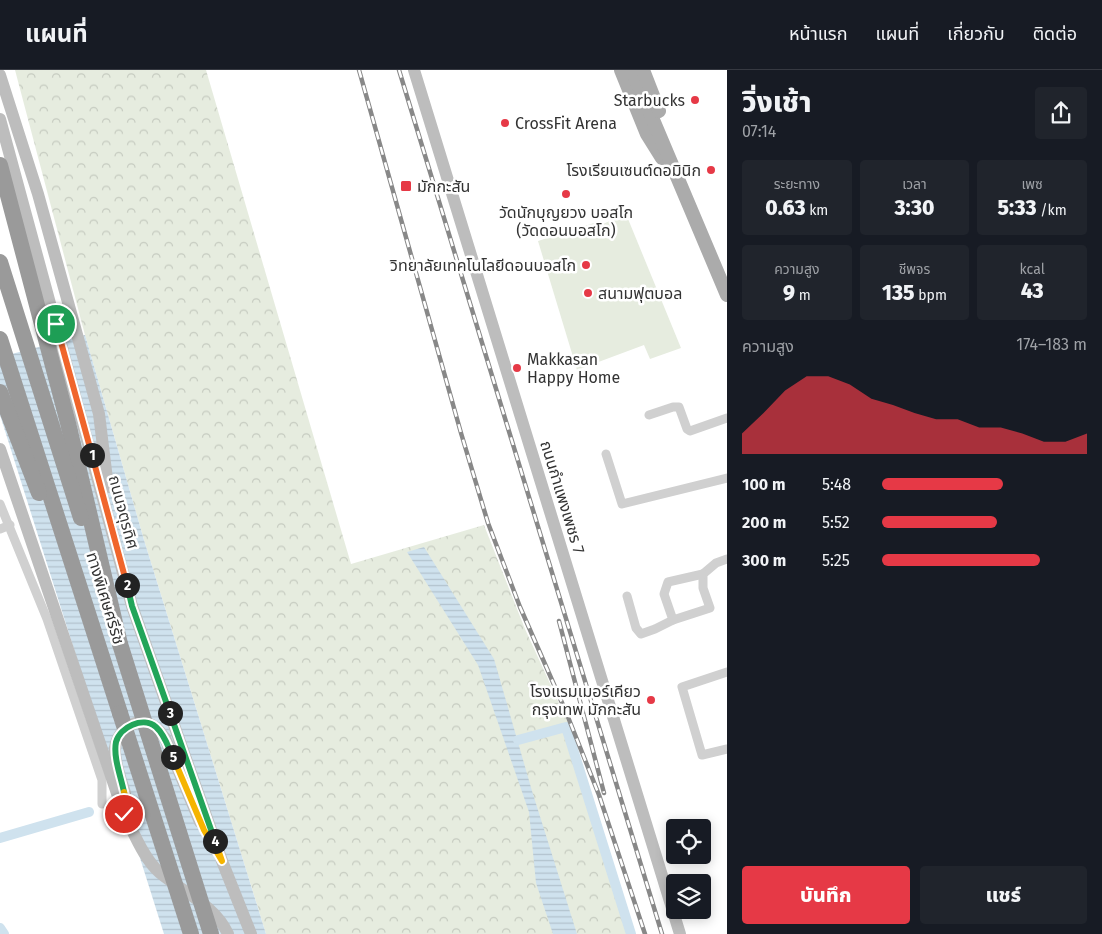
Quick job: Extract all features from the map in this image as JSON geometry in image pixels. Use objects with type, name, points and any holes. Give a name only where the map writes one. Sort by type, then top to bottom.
[{"type":"highway","points":[[0,164],[68,423],[120,644]]},
{"type":"highway","name":"ทางพิเศษศรีรัช","points":[[0,262],[211,934]]},
{"type":"highway","name":"ทางพิเศษศรีรัช","points":[[0,339],[191,934]]},
{"type":"highway","points":[[0,392],[34,481],[83,599]]},
{"type":"main road","name":"ถนนกำแพงเพชร 7","points":[[414,70],[680,934]]},
{"type":"main road","points":[[621,70],[647,134],[676,176]]},
{"type":"main road","points":[[632,70],[727,295]]},
{"type":"main road","points":[[643,70],[671,142],[676,176]]},
{"type":"main road","points":[[0,75],[38,194],[99,414],[113,530]]},
{"type":"main road","name":"ถนนจตุรทิศ","points":[[0,119],[113,530],[132,606],[222,861],[251,934]]},
{"type":"main road","points":[[0,449],[124,814],[150,862],[159,872],[215,913],[228,934]]},
{"type":"main road","points":[[0,475],[31,541]]},
{"type":"main road","points":[[130,826],[128,805],[115,750],[116,742],[124,729],[138,723],[149,723],[156,727],[165,738],[204,830],[222,861]]},
{"type":"street","points":[[649,415],[673,407],[679,407],[687,429],[690,431],[727,418]]},
{"type":"street","points":[[606,454],[622,504],[727,478]]},
{"type":"street","points":[[0,505],[10,525],[47,619],[102,780],[102,804]]},
{"type":"street","points":[[0,529],[10,525]]},
{"type":"street","points":[[673,620],[664,594],[668,582],[703,574],[716,563],[727,559]]},
{"type":"street","points":[[627,596],[636,628],[641,634],[673,620],[710,608],[703,588],[703,574]]},
{"type":"street","points":[[727,672],[682,687],[702,755],[727,749]]},
{"type":"green space","points":[[15,70],[206,70],[351,564],[484,525],[525,629],[570,727],[635,934],[266,934],[144,540],[85,335]]},
{"type":"green space","name":"สนามฟุตบอล","points":[[626,214],[681,348],[650,359],[644,345],[577,370],[538,241],[594,223],[596,227]]},
{"type":"water","points":[[85,335],[144,540],[266,934],[164,934],[0,415],[0,357]]},
{"type":"water","points":[[424,547],[494,659],[532,791],[577,934],[553,934],[536,883],[529,812],[478,665],[407,552]]},
{"type":"waterway","points":[[518,740],[566,727],[631,934]]},
{"type":"waterway","points":[[0,838],[89,812]]},
{"type":"waterway","points":[[0,928],[4,934]]},
{"type":"railway","points":[[359,70],[488,523],[520,607],[566,712],[599,795],[645,934]]},
{"type":"railway","points":[[399,70],[662,934]]},
{"type":"railway","points":[[559,621],[604,793]]},
{"type":"place","name":"Starbucks","points":[[695,100]]},
{"type":"place","name":"CrossFit Arena","points":[[505,123]]},
{"type":"place","name":"โรงเรียนเซนต์ดอมินิก","points":[[711,170]]},
{"type":"place","name":"มักกะสัน","points":[[406,186]]},
{"type":"place","name":"วัดนักบุญยวง บอสโก (วัดดอนบอสโก)","points":[[566,194]]},
{"type":"place","name":"วิทยาลัยเทคโนโลยีดอนบอสโก","points":[[586,265]]},
{"type":"place","name":"สนามฟุตบอล","points":[[588,293]]},
{"type":"place","name":"Makkasan Happy Home","points":[[517,368]]},
{"type":"place","name":"โรงแรมเมอร์เคียว กรุงเทพ มักกะสัน","points":[[651,700]]},
{"type":"route","points":[[56,324],[132,606],[222,861],[204,830],[165,738],[156,727],[149,723],[138,723],[124,729],[116,742],[115,750],[128,805],[130,826],[124,814]]}]
